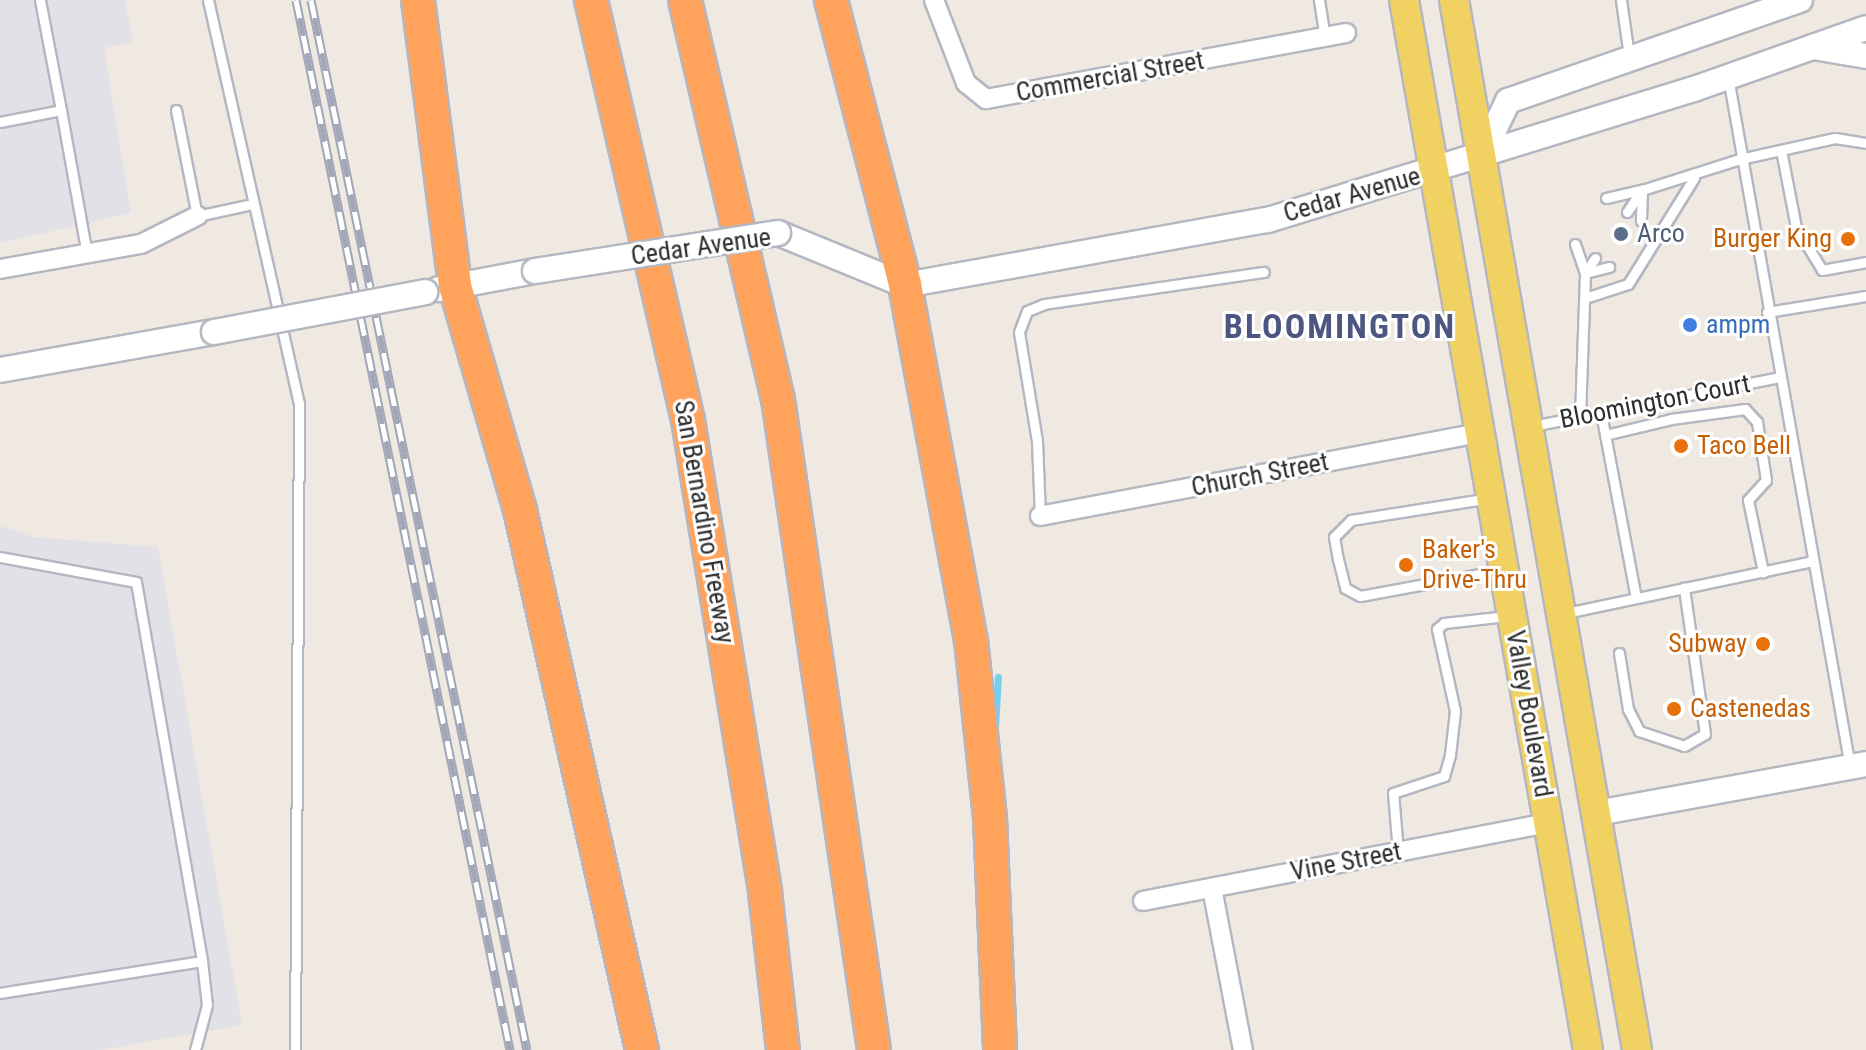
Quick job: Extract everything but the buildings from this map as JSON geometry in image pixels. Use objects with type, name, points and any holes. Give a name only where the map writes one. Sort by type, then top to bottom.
[{"type":"highway","points":[[418,0],[440,289],[520,510],[642,1050]]},
{"type":"highway","name":"San Bernardino Freeway","points":[[591,0],[688,420],[765,892],[783,1050]]},
{"type":"highway","points":[[685,0],[778,399],[874,1050]]},
{"type":"highway","points":[[831,0],[905,285],[971,640],[990,819],[1000,1050]]},
{"type":"main road","name":"Valley Boulevard","points":[[1404,0],[1588,1050]]},
{"type":"main road","name":"Valley Boulevard","points":[[1454,0],[1531,427],[1637,1050]]},
{"type":"main road","points":[[1482,155],[1508,101],[1630,62],[1800,0]]},
{"type":"main road","name":"Cedar Avenue","points":[[0,370],[535,271],[778,233],[905,285],[1268,220],[1435,171],[1728,77],[1866,28]]},
{"type":"main road","points":[[1810,47],[1866,56]]},
{"type":"main road","points":[[1597,813],[1858,765]]},
{"type":"street","name":"Commercial Street","points":[[934,0],[966,83],[986,99],[1346,33]]},
{"type":"street","points":[[0,269],[141,244],[197,216]]},
{"type":"street","name":"Church Street","points":[[1040,516],[1480,433]]},
{"type":"street","name":"Vine Street","points":[[1143,901],[1549,823]]},
{"type":"street","points":[[1212,888],[1243,1050]]},
{"type":"lane","points":[[40,0],[87,254]]},
{"type":"lane","points":[[208,0],[299,403],[303,457],[295,1050]]},
{"type":"lane","points":[[1319,0],[1325,37]]},
{"type":"lane","points":[[1621,0],[1630,62]]},
{"type":"lane","points":[[1728,77],[1813,561],[1858,765]]},
{"type":"lane","points":[[0,122],[61,110]]},
{"type":"lane","points":[[176,110],[197,216],[252,204]]},
{"type":"lane","points":[[1606,198],[1694,178],[1740,159],[1835,138],[1866,143]]},
{"type":"lane","points":[[1781,150],[1796,227],[1822,270],[1866,262]]},
{"type":"lane","points":[[1585,298],[1628,284],[1694,178]]},
{"type":"lane","points":[[1627,212],[1642,190]]},
{"type":"lane","points":[[1641,221],[1642,190]]},
{"type":"lane","points":[[1575,244],[1585,273],[1580,417]]},
{"type":"lane","points":[[1585,273],[1595,258]]},
{"type":"lane","points":[[1585,273],[1609,267]]},
{"type":"lane","points":[[1040,516],[1037,441],[1019,332],[1027,311],[1044,304],[1264,272]]},
{"type":"lane","points":[[1767,312],[1866,296]]},
{"type":"lane","name":"Bloomington Court","points":[[1531,427],[1779,377]]},
{"type":"lane","points":[[1605,435],[1671,419],[1745,409],[1757,422],[1766,480],[1748,500],[1763,572]]},
{"type":"lane","points":[[1601,413],[1636,598]]},
{"type":"lane","points":[[1491,498],[1351,520],[1334,537],[1345,588],[1360,596],[1504,570]]},
{"type":"lane","points":[[0,557],[136,582],[202,961],[207,1005],[195,1050]]},
{"type":"lane","points":[[1563,613],[1813,561]]},
{"type":"lane","points":[[1619,653],[1628,709],[1639,731],[1684,746],[1705,734],[1695,643],[1684,588]]},
{"type":"lane","points":[[1398,852],[1393,793],[1444,776],[1450,755],[1455,711],[1437,629],[1444,623],[1512,615]]},
{"type":"lane","points":[[0,993],[202,961]]},
{"type":"shaded area","points":[[0,0],[125,0],[133,42],[104,48],[131,213],[0,243]]},
{"type":"shaded area","points":[[0,526],[33,537],[158,547],[242,1025],[101,1050],[0,1050]]},
{"type":"waterway","points":[[995,727],[998,677]]},
{"type":"railway","points":[[296,0],[510,1050]]},
{"type":"railway","points":[[311,0],[527,1050]]},
{"type":"place","name":"Arco","points":[[1621,234]]},
{"type":"place","name":"Burger King","points":[[1848,239]]},
{"type":"place","name":"ampm","points":[[1690,325]]},
{"type":"place","name":"Taco Bell","points":[[1681,446]]},
{"type":"place","name":"Baker's Drive-Thru","points":[[1406,565]]},
{"type":"place","name":"Subway","points":[[1763,644]]},
{"type":"place","name":"Castenedas","points":[[1674,709]]},
{"type":"district","name":"BLOOMINGTON","points":[[1340,327]]}]
